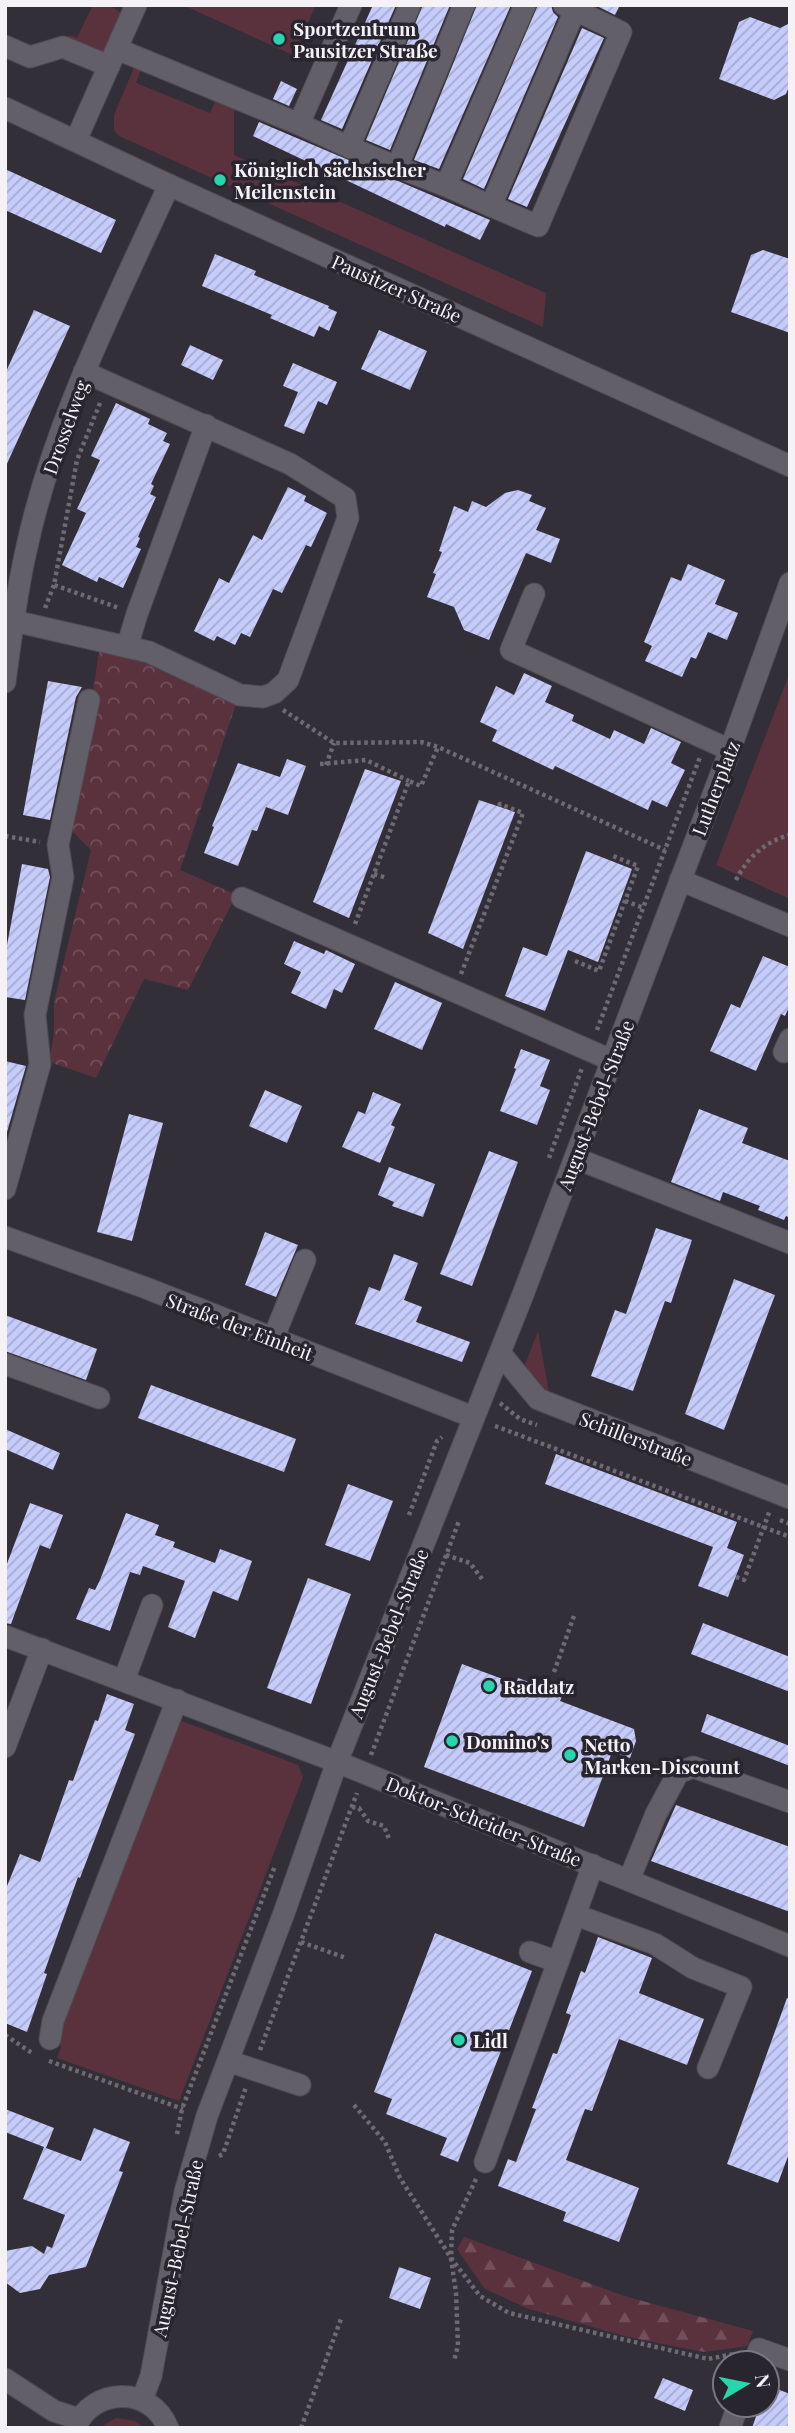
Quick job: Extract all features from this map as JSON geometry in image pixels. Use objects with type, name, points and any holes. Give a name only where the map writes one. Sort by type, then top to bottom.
[{"type":"street","points":[[76,140],[136,5]]},
{"type":"street","points":[[299,124],[351,5]]},
{"type":"street","points":[[349,147],[410,5]]},
{"type":"street","points":[[397,167],[464,5]]},
{"type":"street","points":[[446,186],[525,5]]},
{"type":"street","points":[[5,46],[30,57],[63,47],[113,57],[299,124],[349,147],[538,226],[621,32],[570,8],[491,206]]},
{"type":"street","name":"Pausitzer Straße","points":[[5,108],[169,186],[790,466]]},
{"type":"street","name":"Drosselweg","points":[[5,682],[26,550],[42,491],[84,372],[169,186]]},
{"type":"street","points":[[14,621],[149,652],[240,695],[263,696],[274,693],[288,680],[348,518],[345,498],[290,464],[84,372]]},
{"type":"street","points":[[127,647],[206,425]]},
{"type":"street","name":"Lutherplatz","points":[[684,870],[790,583]]},
{"type":"street","points":[[534,594],[510,650],[730,750]]},
{"type":"street","points":[[5,1189],[40,1064],[35,1015],[63,877],[58,845],[89,700]]},
{"type":"street","points":[[684,870],[725,899],[790,926]]},
{"type":"street","name":"August-Bebel-Straße","points":[[142,2400],[151,2376],[185,2192],[207,2116],[337,1762],[500,1353],[684,870]]},
{"type":"street","points":[[242,898],[611,1060]]},
{"type":"street","points":[[575,1158],[790,1243]]},
{"type":"street","name":"Straße der Einheit","points":[[5,1237],[146,1288],[473,1417]]},
{"type":"street","points":[[273,1339],[305,1260]]},
{"type":"street","name":"Schillerstraße","points":[[500,1353],[538,1399],[783,1495]]},
{"type":"street","points":[[5,1364],[99,1398]]},
{"type":"street","points":[[124,1681],[152,1605]]},
{"type":"street","name":"Doktor-Scheider-Straße","points":[[5,1636],[337,1762],[790,1945]]},
{"type":"street","points":[[5,1747],[42,1649]]},
{"type":"street","points":[[46,2049],[53,2021],[177,1700]]},
{"type":"street","points":[[629,1880],[656,1814],[678,1773],[693,1767],[790,1802]]},
{"type":"street","points":[[485,2162],[593,1865]]},
{"type":"street","points":[[576,1916],[655,1944],[693,1968],[741,1987],[708,2068]]},
{"type":"street","points":[[530,1952],[558,1962]]},
{"type":"street","points":[[228,2061],[300,2085]]},
{"type":"street","points":[[5,2379],[77,2423],[96,2402],[131,2396],[155,2408],[168,2428]]},
{"type":"path","points":[[103,397],[77,460],[54,585],[137,614]]},
{"type":"path","points":[[263,696],[334,743],[421,741],[438,747],[684,870]]},
{"type":"path","points":[[334,743],[323,764],[366,760],[421,786],[438,747]]},
{"type":"path","points":[[347,945],[409,781]]},
{"type":"path","points":[[455,991],[523,813],[500,804],[499,806]]},
{"type":"path","points":[[389,815],[395,817]]},
{"type":"path","points":[[725,899],[743,866],[763,847],[790,835]]},
{"type":"path","points":[[5,836],[58,845]]},
{"type":"path","points":[[502,846],[509,848]]},
{"type":"path","points":[[575,961],[599,971],[638,866],[613,856]]},
{"type":"path","points":[[374,874],[387,878]]},
{"type":"path","points":[[362,884],[369,887]]},
{"type":"path","points":[[475,916],[482,919]]},
{"type":"path","points":[[495,1426],[790,1537]]},
{"type":"path","points":[[736,1577],[744,1580],[764,1527],[783,1495]]},
{"type":"path","points":[[446,1555],[470,1563],[482,1579]]},
{"type":"path","points":[[554,1672],[575,1613]]},
{"type":"path","points":[[352,1807],[359,1808],[368,1821],[384,1826],[389,1839]]},
{"type":"path","points":[[301,1942],[345,1958]]},
{"type":"path","points":[[5,2035],[35,2055]]},
{"type":"path","points":[[46,2049],[171,2107],[207,2116]]},
{"type":"path","points":[[354,2105],[385,2143],[400,2178],[451,2258],[480,2296],[509,2313],[711,2359]]},
{"type":"path","points":[[454,2361],[458,2346],[456,2293],[451,2258],[452,2230],[485,2162]]},
{"type":"path","points":[[301,2428],[341,2319]]},
{"type":"green space","points":[[93,5],[109,5],[124,15],[108,51],[97,51],[68,37],[70,35],[77,38]]},
{"type":"green space","name":"Sportzentrum Pausitzer Straße","points":[[183,5],[316,5],[293,55]]},
{"type":"green space","points":[[136,63],[142,66],[136,83],[210,113],[217,97],[234,108],[234,155],[546,293],[543,327],[119,136],[114,130],[114,115]]},
{"type":"green space","points":[[100,645],[141,654],[237,701],[180,870],[232,893],[233,901],[188,990],[144,979],[96,1078],[49,1062],[54,1034],[54,1002],[91,850],[72,831]]},
{"type":"green space","points":[[790,672],[790,899],[716,865]]},
{"type":"green space","points":[[538,1331],[549,1393],[536,1384],[524,1367]]},
{"type":"green space","points":[[179,1720],[298,1765],[303,1777],[179,2101],[57,2058],[61,2048],[59,2031]]},
{"type":"green space","points":[[464,2237],[624,2296],[753,2331],[747,2346],[704,2352],[628,2337],[529,2309],[485,2289],[457,2249]]},
{"type":"green space","points":[[116,2418],[135,2421],[144,2428],[99,2428]]},
{"type":"building","points":[[373,5],[396,5],[342,129],[321,120]]},
{"type":"building","points":[[423,5],[450,5],[390,150],[366,140]]},
{"type":"building","points":[[477,5],[511,5],[439,169],[414,160]]},
{"type":"building","points":[[538,5],[551,5],[558,17],[484,189],[463,179]]},
{"type":"building","points":[[595,5],[620,5],[615,15]]},
{"type":"building","points":[[750,17],[780,28],[790,23],[790,84],[786,94],[774,100],[719,79],[739,22]]},
{"type":"building","points":[[582,28],[604,38],[527,207],[508,199]]},
{"type":"building","points":[[281,81],[297,89],[289,106],[273,99]]},
{"type":"building","points":[[259,122],[490,220],[480,240],[446,224],[445,227],[253,136]]},
{"type":"building","points":[[5,169],[116,220],[101,253],[5,210]]},
{"type":"building","points":[[763,250],[790,259],[790,333],[731,312],[751,255]]},
{"type":"building","points":[[215,254],[256,271],[254,275],[329,306],[328,308],[337,312],[329,331],[319,326],[314,337],[270,318],[272,315],[202,286]]},
{"type":"building","points":[[34,310],[70,326],[5,468],[5,374]]},
{"type":"building","points":[[379,330],[427,351],[410,390],[361,369]]},
{"type":"building","points":[[190,345],[223,360],[213,380],[181,365]]},
{"type":"building","points":[[293,363],[337,382],[327,405],[318,401],[304,434],[284,426],[298,392],[283,386]]},
{"type":"building","points":[[116,403],[150,419],[148,424],[167,433],[163,441],[170,444],[151,484],[154,486],[150,494],[156,497],[138,537],[140,538],[136,547],[141,549],[123,588],[99,577],[97,582],[62,565],[86,513],[77,509],[100,460],[91,456]]},
{"type":"building","points":[[288,487],[306,496],[304,501],[327,513],[311,547],[306,545],[282,593],[273,589],[250,637],[241,633],[235,645],[217,636],[214,641],[194,631],[219,578],[229,583],[253,535],[262,540]]},
{"type":"building","points":[[518,490],[532,495],[529,501],[546,508],[536,530],[560,539],[551,563],[526,553],[489,640],[464,630],[454,607],[427,597],[454,506],[468,512],[472,501],[486,507],[505,493]]},
{"type":"building","points":[[688,564],[725,580],[715,604],[738,613],[727,640],[708,632],[696,659],[691,657],[682,677],[645,661],[652,646],[644,642],[671,577],[681,581]]},
{"type":"building","points":[[524,673],[552,686],[545,702],[574,715],[572,721],[610,739],[614,730],[644,744],[651,728],[681,742],[671,763],[685,770],[667,807],[652,800],[648,810],[555,766],[553,770],[492,741],[497,730],[480,722],[496,686],[514,695]]},
{"type":"building","points":[[48,681],[82,687],[76,697],[50,820],[23,815]]},
{"type":"building","points":[[287,759],[306,766],[288,815],[266,807],[257,831],[252,830],[238,866],[204,853],[238,763],[280,777]]},
{"type":"building","points":[[365,769],[401,781],[349,918],[313,902]]},
{"type":"building","points":[[479,800],[515,812],[463,949],[428,933]]},
{"type":"building","points":[[586,851],[632,869],[598,962],[568,950],[545,1011],[505,996],[523,947],[547,956]]},
{"type":"building","points":[[22,864],[48,869],[50,877],[25,1000],[5,997],[5,956]]},
{"type":"building","points":[[294,941],[324,954],[326,950],[355,964],[342,993],[334,989],[326,1009],[291,993],[301,972],[284,964]]},
{"type":"building","points":[[763,956],[790,967],[790,1005],[785,1016],[781,1014],[756,1071],[710,1051],[731,1004],[740,1008]]},
{"type":"building","points":[[395,982],[442,1003],[422,1050],[374,1029]]},
{"type":"building","points":[[521,1049],[550,1060],[540,1086],[550,1090],[537,1125],[500,1111]]},
{"type":"building","points":[[5,1061],[26,1066],[5,1139]]},
{"type":"building","points":[[265,1090],[302,1106],[287,1143],[249,1126]]},
{"type":"building","points":[[373,1092],[401,1104],[391,1125],[395,1127],[380,1163],[342,1147],[358,1111],[365,1114]]},
{"type":"building","points":[[699,1109],[748,1128],[742,1143],[790,1161],[790,1218],[786,1216],[784,1220],[758,1210],[760,1206],[723,1192],[720,1201],[671,1182]]},
{"type":"building","points":[[129,1114],[163,1123],[132,1241],[97,1232]]},
{"type":"building","points":[[489,1151],[518,1162],[472,1286],[440,1274]]},
{"type":"building","points":[[389,1167],[435,1184],[423,1217],[392,1206],[394,1202],[378,1195]]},
{"type":"building","points":[[656,1228],[692,1240],[671,1303],[665,1301],[633,1391],[591,1376],[615,1310],[626,1314]]},
{"type":"building","points":[[265,1232],[298,1245],[276,1297],[245,1285]]},
{"type":"building","points":[[394,1254],[418,1263],[404,1300],[422,1307],[416,1322],[470,1342],[462,1362],[355,1324],[369,1287],[380,1291]]},
{"type":"building","points":[[734,1279],[775,1295],[724,1430],[685,1414]]},
{"type":"building","points":[[5,1315],[97,1349],[86,1380],[5,1351]]},
{"type":"building","points":[[151,1385],[296,1439],[284,1472],[138,1418]]},
{"type":"building","points":[[5,1429],[60,1453],[53,1470],[5,1449]]},
{"type":"building","points":[[556,1454],[737,1522],[727,1548],[744,1555],[728,1597],[698,1586],[713,1547],[545,1484]]},
{"type":"building","points":[[348,1484],[393,1501],[370,1561],[325,1545]]},
{"type":"building","points":[[30,1503],[63,1515],[50,1549],[40,1545],[11,1624],[5,1623],[5,1569]]},
{"type":"building","points":[[126,1513],[159,1525],[155,1535],[175,1542],[173,1547],[215,1563],[220,1549],[252,1561],[238,1601],[213,1591],[195,1638],[168,1627],[185,1581],[143,1566],[140,1575],[130,1572],[110,1631],[76,1619],[89,1588],[95,1590],[100,1580]]},
{"type":"building","points":[[308,1578],[351,1594],[311,1704],[267,1688]]},
{"type":"building","points":[[703,1623],[790,1657],[790,1692],[691,1654]]},
{"type":"building","points":[[462,1664],[516,1684],[518,1678],[563,1694],[560,1701],[634,1729],[636,1741],[630,1758],[612,1752],[584,1827],[424,1767]]},
{"type":"building","points":[[107,1694],[134,1704],[125,1730],[135,1734],[80,1878],[78,1877],[44,1973],[47,1974],[27,2032],[5,2023],[5,1891],[20,1854],[40,1862],[69,1780],[73,1781]]},
{"type":"building","points":[[707,1714],[790,1746],[790,1766],[701,1732]]},
{"type":"building","points":[[676,1805],[790,1847],[790,1912],[651,1861]]},
{"type":"building","points":[[435,1933],[532,1971],[458,2162],[440,2155],[447,2138],[386,2114],[392,2099],[374,2092]]},
{"type":"building","points":[[598,1937],[652,1958],[639,1993],[704,2019],[687,2065],[619,2039],[592,2111],[585,2109],[566,2160],[639,2188],[619,2242],[563,2221],[566,2212],[498,2186],[508,2159],[516,2162],[536,2109],[532,2108],[553,2053],[557,2054],[571,2015],[566,2013],[581,1971],[585,1973]]},
{"type":"building","points":[[787,1998],[790,1999],[790,2151],[778,2183],[727,2164]]},
{"type":"building","points":[[5,2109],[54,2128],[46,2148],[81,2161],[94,2128],[130,2142],[119,2171],[123,2172],[86,2267],[49,2275],[40,2289],[20,2293],[5,2282],[5,2251],[32,2246],[44,2254],[47,2246],[52,2248],[65,2215],[23,2199],[44,2147],[5,2132]]},
{"type":"building","points":[[399,2267],[431,2278],[420,2309],[389,2298]]},
{"type":"building","points":[[663,2378],[693,2390],[685,2411],[654,2398]]},
{"type":"building","points":[[781,2390],[790,2394],[790,2428],[752,2428],[755,2419],[781,2419]]},
{"type":"place","name":"Sportzentrum Pausitzer Straße","points":[[279,39]]},
{"type":"place","name":"Königlich sächsischer Meilenstein","points":[[220,180]]},
{"type":"place","name":"Raddatz","points":[[489,1686]]},
{"type":"place","name":"Domino's","points":[[452,1741]]},
{"type":"place","name":"Netto Marken-Discount","points":[[570,1755]]},
{"type":"place","name":"Lidl","points":[[459,2040]]}]
